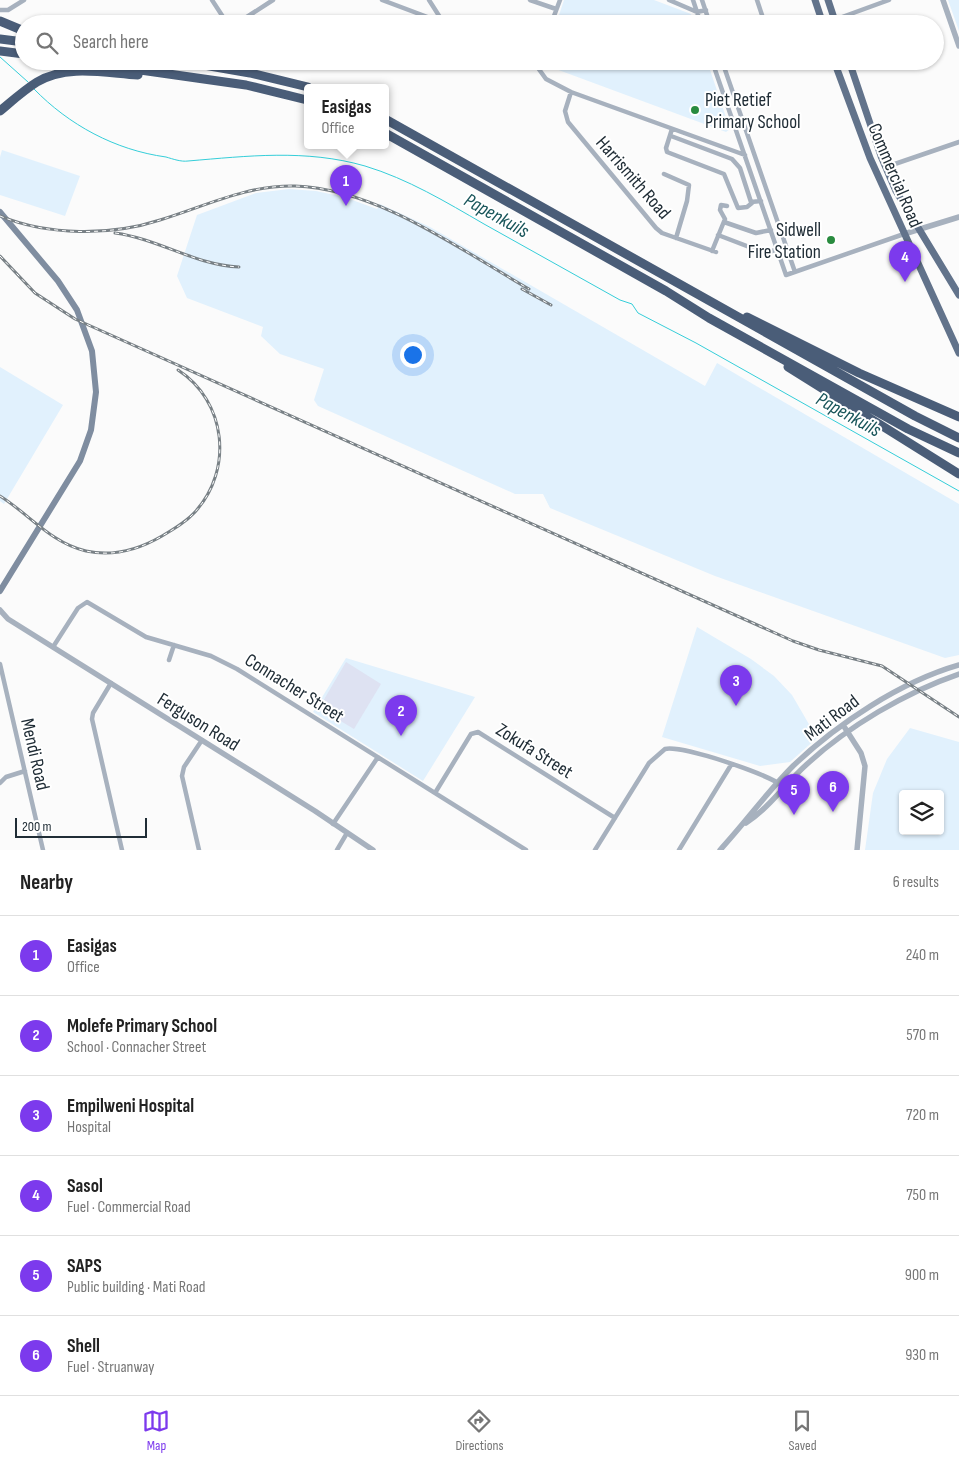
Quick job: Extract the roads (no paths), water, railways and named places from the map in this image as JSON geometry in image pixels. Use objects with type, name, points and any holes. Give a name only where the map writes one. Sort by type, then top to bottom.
[{"type":"highway","points":[[0,21],[15,27]]},
{"type":"highway","points":[[0,39],[15,41]]},
{"type":"highway","points":[[0,51],[15,53]]},
{"type":"highway","points":[[144,70],[218,80],[304,99]]},
{"type":"highway","points":[[232,70],[268,76],[304,86]]},
{"type":"highway","points":[[0,111],[18,96],[47,77],[79,71],[197,77]]},
{"type":"highway","points":[[389,121],[906,412],[959,438]]},
{"type":"highway","points":[[389,135],[709,318],[908,428],[959,453]]},
{"type":"highway","points":[[675,281],[859,373],[959,417]]},
{"type":"highway","points":[[709,318],[959,474]]},
{"type":"main road","points":[[815,0],[820,15]]},
{"type":"main road","points":[[828,0],[833,15]]},
{"type":"main road","name":"Commercial Road","points":[[837,70],[870,158],[959,353]]},
{"type":"main road","name":"Commercial Road","points":[[852,70],[896,191],[959,296]]},
{"type":"main road","points":[[0,212],[58,280],[76,310],[92,351],[96,392],[91,430],[80,461],[1,588]]},
{"type":"street","points":[[0,10],[8,10],[24,0]]},
{"type":"street","points":[[212,0],[223,15]]},
{"type":"street","points":[[250,15],[273,0]]},
{"type":"street","points":[[384,0],[424,15]]},
{"type":"street","points":[[429,0],[439,15]]},
{"type":"street","points":[[530,0],[556,10]]},
{"type":"street","points":[[555,15],[560,0]]},
{"type":"street","points":[[669,0],[697,12],[706,10]]},
{"type":"street","points":[[757,0],[762,15]]},
{"type":"street","points":[[944,0],[959,46]]},
{"type":"street","points":[[688,7],[703,1],[707,15]]},
{"type":"street","points":[[852,15],[886,1]]},
{"type":"street","points":[[694,3],[698,15]]},
{"type":"street","points":[[541,70],[546,79],[572,92],[746,155]]},
{"type":"street","points":[[715,70],[786,275],[959,217]]},
{"type":"street","points":[[725,70],[795,272]]},
{"type":"street","name":"Harrismith Road","points":[[572,92],[565,114],[572,128],[656,228],[676,238],[714,252],[718,235]]},
{"type":"street","points":[[672,129],[666,148],[668,152],[724,174],[738,208],[761,202]]},
{"type":"street","points":[[738,132],[747,130]]},
{"type":"street","points":[[671,136],[732,159],[740,168],[752,203]]},
{"type":"street","points":[[886,167],[959,142]]},
{"type":"street","points":[[751,172],[760,169]]},
{"type":"street","points":[[664,174],[689,185],[687,201],[676,238]]},
{"type":"street","points":[[727,206],[722,205],[720,209],[724,222],[718,235],[766,252],[786,247]]},
{"type":"street","points":[[724,222],[756,234],[771,230]]},
{"type":"street","name":"Connacher Street","points":[[53,647],[78,608],[87,602],[146,637],[231,665],[526,850]]},
{"type":"street","name":"Ferguson Road","points":[[0,610],[8,619],[202,740],[373,850]]},
{"type":"street","name":"Ferguson Road","points":[[0,618],[8,619]]},
{"type":"street","points":[[169,660],[174,645]]},
{"type":"street","name":"Mendi Road","points":[[0,664],[43,850]]},
{"type":"street","name":"Mati Road","points":[[720,850],[781,785],[800,760],[842,724],[889,696],[959,665]]},
{"type":"street","name":"Mati Road","points":[[781,785],[847,731],[924,689],[959,674]]},
{"type":"street","points":[[111,683],[93,713],[92,719],[122,850]]},
{"type":"street","points":[[842,724],[860,753],[865,766],[857,850]]},
{"type":"street","name":"Zokufa Street","points":[[435,793],[471,734],[478,732],[616,818]]},
{"type":"street","points":[[199,850],[182,776],[184,767],[202,740]]},
{"type":"street","points":[[595,850],[649,763],[660,752],[676,748],[768,776],[781,785]]},
{"type":"street","points":[[333,824],[378,757]]},
{"type":"street","points":[[679,850],[731,765]]},
{"type":"street","points":[[0,783],[6,777],[25,771]]},
{"type":"street","points":[[337,850],[347,833]]},
{"type":"waterway","name":"Papenkuils","points":[[0,57],[28,82]]},
{"type":"waterway","name":"Papenkuils","points":[[34,89],[62,114],[94,134],[147,154],[180,161],[277,155],[321,157],[365,166],[396,177],[441,199],[620,300],[632,304],[638,313],[696,343],[959,491]]},
{"type":"railway","points":[[0,216],[38,227],[80,232],[100,231],[141,225],[226,197],[260,189],[295,186],[326,190],[357,198],[387,209],[446,240],[529,289]]},
{"type":"railway","points":[[115,233],[147,241],[207,262],[239,267]]},
{"type":"railway","points":[[0,256],[35,293],[75,319],[793,641],[819,650],[882,666],[959,717]]},
{"type":"railway","points":[[522,289],[551,305]]},
{"type":"railway","points":[[0,496],[62,542],[96,553],[116,553],[135,548],[153,541],[180,525],[195,512],[207,495],[216,476],[219,436],[215,417],[206,399],[194,383],[178,370]]},
{"type":"place","name":"Piet Retief Primary School","points":[[695,110]]},
{"type":"place","name":"Easigas","points":[[346,206]]},
{"type":"place","name":"Sidwell Fire Station","points":[[831,240]]},
{"type":"place","name":"Sasol","points":[[905,282]]},
{"type":"place","name":"Empilweni Hospital","points":[[736,706]]},
{"type":"place","name":"Molefe Primary School","points":[[401,736]]},
{"type":"place","name":"Shell","points":[[833,812]]},
{"type":"place","name":"SAPS","points":[[794,815]]}]
